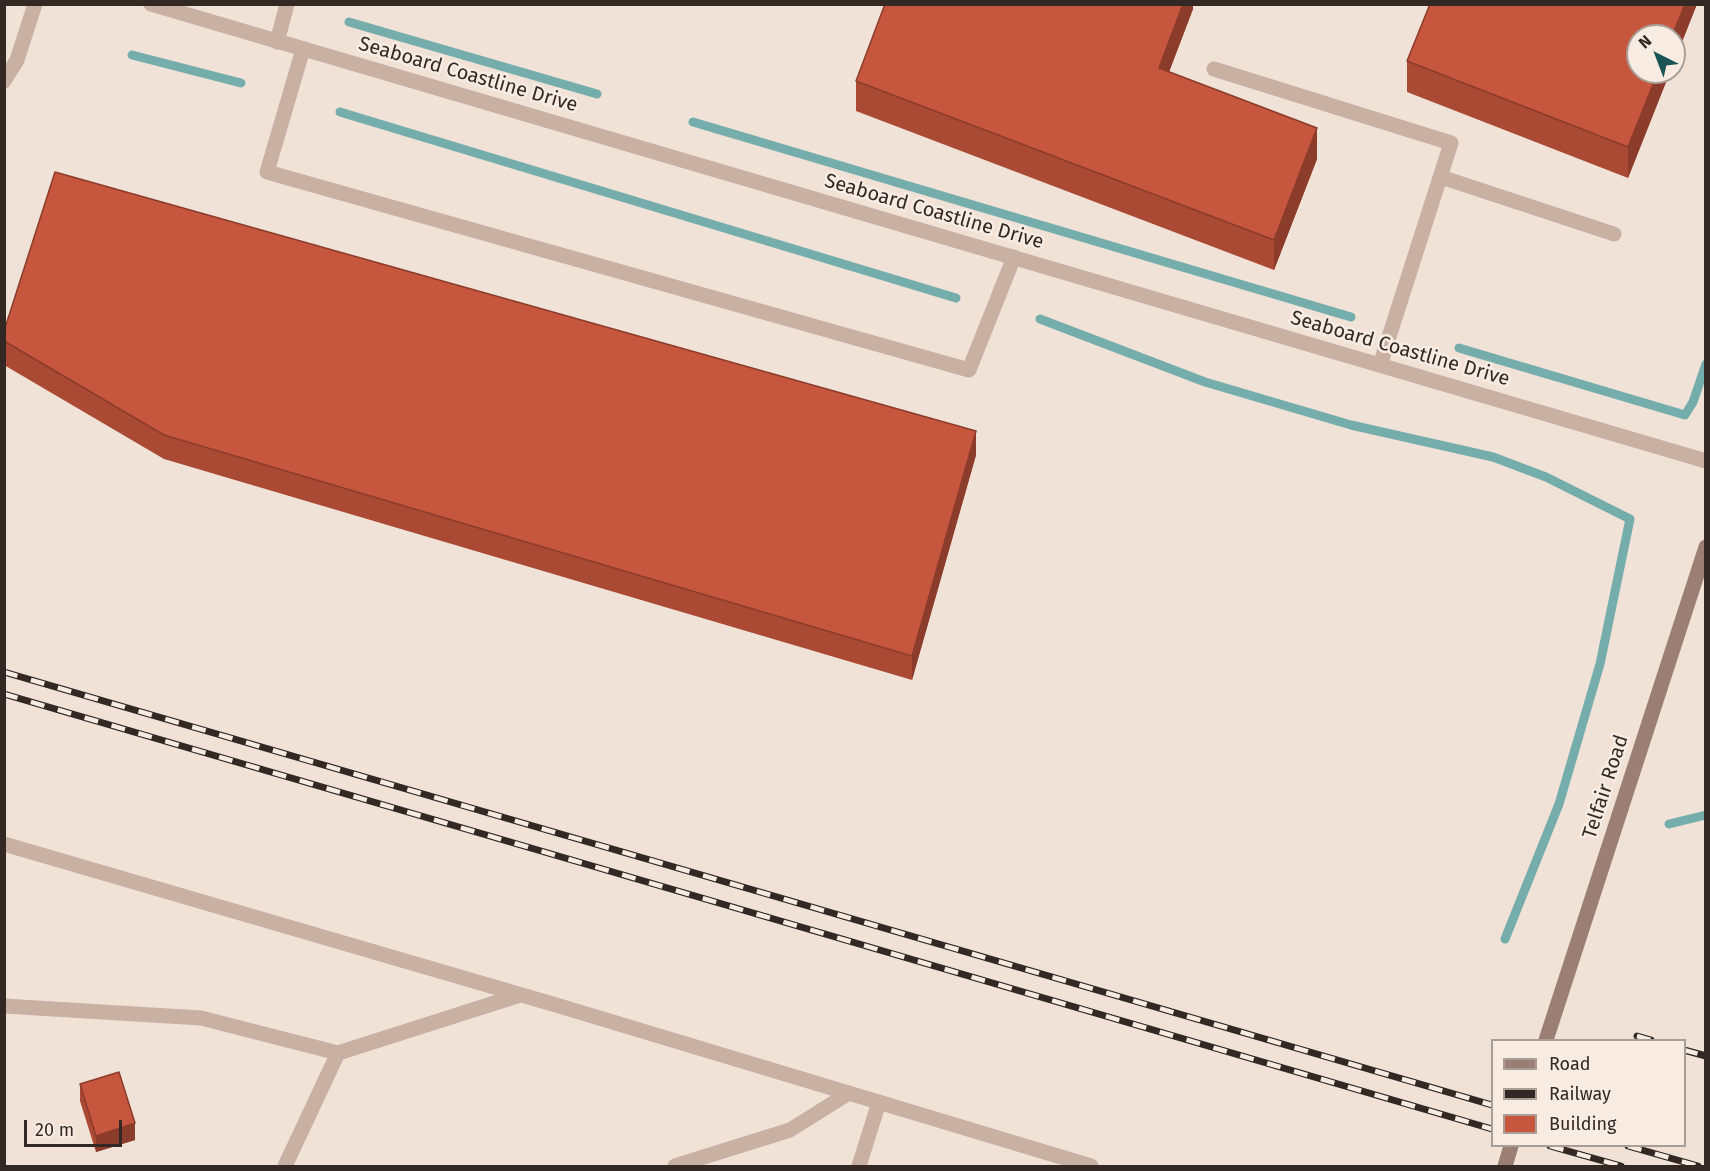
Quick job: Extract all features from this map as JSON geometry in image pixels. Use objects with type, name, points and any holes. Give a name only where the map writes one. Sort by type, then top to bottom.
[{"type":"street","points":[[4,81],[17,60],[35,4]]},
{"type":"street","name":"Seaboard Coastline Drive","points":[[151,4],[1706,461]]},
{"type":"street","points":[[277,42],[287,4]]},
{"type":"street","points":[[303,49],[267,172],[969,370],[1014,257]]},
{"type":"street","points":[[1214,69],[1451,143],[1380,365]]},
{"type":"street","points":[[1441,177],[1614,234]]},
{"type":"street","name":"Telfair Road","points":[[1547,1039],[1706,547]]},
{"type":"street","points":[[4,844],[520,995],[1091,1167]]},
{"type":"street","points":[[4,1006],[201,1018],[338,1053],[520,995]]},
{"type":"street","points":[[285,1167],[338,1053]]},
{"type":"street","points":[[675,1167],[790,1130],[849,1093]]},
{"type":"street","points":[[859,1167],[879,1102]]},
{"type":"street","points":[[1505,1167],[1511,1147]]},
{"type":"building","points":[[885,4],[1183,4],[1159,68],[1317,128],[1274,240],[856,81]]},
{"type":"building","points":[[1430,4],[1685,4],[1677,24],[1626,24],[1626,84],[1653,84],[1628,147],[1407,61]]},
{"type":"building","points":[[55,172],[976,431],[912,656],[164,435],[4,341],[4,331]]},
{"type":"building","points":[[119,1072],[135,1123],[96,1136],[80,1084]]},
{"type":"waterway","points":[[349,22],[597,94]]},
{"type":"waterway","points":[[132,55],[241,83]]},
{"type":"waterway","points":[[340,112],[956,298]]},
{"type":"waterway","points":[[693,122],[1351,317]]},
{"type":"waterway","points":[[1040,319],[1205,382],[1351,425],[1493,457],[1546,477],[1630,519],[1600,664],[1559,804],[1505,939]]},
{"type":"waterway","points":[[1459,348],[1685,415],[1693,402],[1706,364]]},
{"type":"waterway","points":[[1669,824],[1706,815]]},
{"type":"railway","points":[[4,672],[1491,1105]]},
{"type":"railway","points":[[4,694],[1491,1129]]},
{"type":"railway","points":[[1637,1036],[1648,1039]]},
{"type":"railway","points":[[1686,1051],[1706,1056]]},
{"type":"railway","points":[[1554,1147],[1621,1166]]},
{"type":"railway","points":[[1632,1147],[1698,1166]]}]
